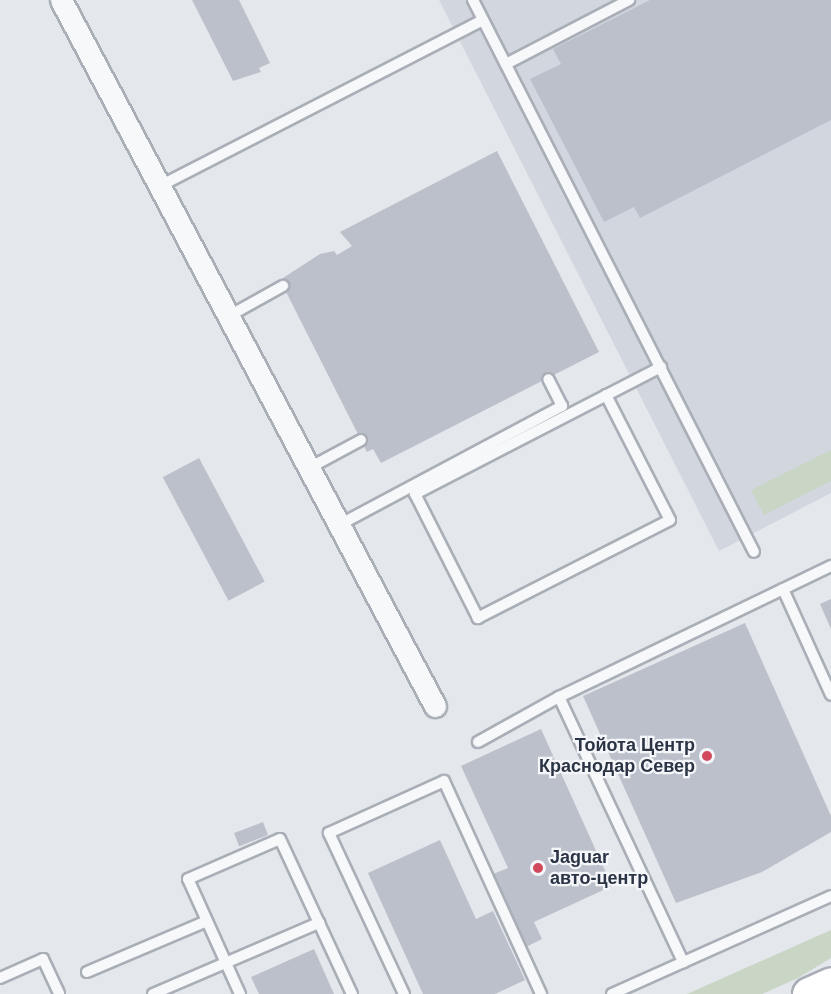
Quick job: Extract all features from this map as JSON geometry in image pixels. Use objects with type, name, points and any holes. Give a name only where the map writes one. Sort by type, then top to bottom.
[{"type":"highway","points":[[809,994],[831,984]]},
{"type":"street","points":[[61,0],[435,706]]},
{"type":"lane","points":[[473,0],[754,552]]},
{"type":"lane","points":[[506,63],[629,0]]},
{"type":"lane","points":[[160,186],[483,20]]},
{"type":"lane","points":[[229,316],[283,286]]},
{"type":"lane","points":[[606,395],[670,520],[478,618],[415,494],[606,395],[661,367]]},
{"type":"lane","points":[[339,525],[562,406],[548,379]]},
{"type":"lane","points":[[309,468],[361,440]]},
{"type":"lane","points":[[478,742],[559,697],[831,566]]},
{"type":"lane","points":[[783,589],[831,695]]},
{"type":"lane","points":[[559,697],[682,962]]},
{"type":"lane","points":[[404,994],[329,833],[444,781],[541,994]]},
{"type":"lane","points":[[240,994],[188,879],[280,839],[352,994]]},
{"type":"lane","points":[[612,994],[831,896]]},
{"type":"lane","points":[[87,972],[207,921]]},
{"type":"lane","points":[[153,994],[319,923]]},
{"type":"lane","points":[[0,978],[43,959],[59,994]]},
{"type":"shaded area","points":[[439,0],[831,0],[831,493],[719,551]]},
{"type":"green space","points":[[831,450],[831,481],[764,515],[751,490]]},
{"type":"green space","points":[[831,930],[831,958],[798,978],[762,994],[687,994]]},
{"type":"building","points":[[192,0],[239,0],[270,63],[259,68],[261,72],[233,81]]},
{"type":"building","points":[[650,0],[831,0],[831,120],[640,218],[634,207],[604,222],[530,79],[561,64],[553,49]]},
{"type":"building","points":[[497,151],[599,352],[381,463],[373,449],[367,452],[280,280],[320,254],[334,251],[337,255],[352,246],[340,232]]},
{"type":"building","points":[[199,458],[265,582],[229,601],[163,477]]},
{"type":"building","points":[[831,599],[831,629],[820,604]]},
{"type":"building","name":"Тойота Центр Краснодар Север","points":[[745,623],[831,816],[831,832],[762,872],[676,903],[583,696]]},
{"type":"building","points":[[541,729],[612,886],[534,922],[542,939],[526,947],[493,874],[508,868],[461,766]]},
{"type":"building","points":[[263,822],[268,835],[239,846],[234,833]]},
{"type":"building","points":[[440,840],[476,919],[493,911],[525,980],[495,994],[423,994],[368,873]]},
{"type":"building","points":[[314,949],[334,994],[259,994],[251,977]]},
{"type":"place","name":"Тойота Центр Краснодар Север","points":[[707,756]]},
{"type":"place","name":"Jaguar авто-центр","points":[[538,868]]}]
